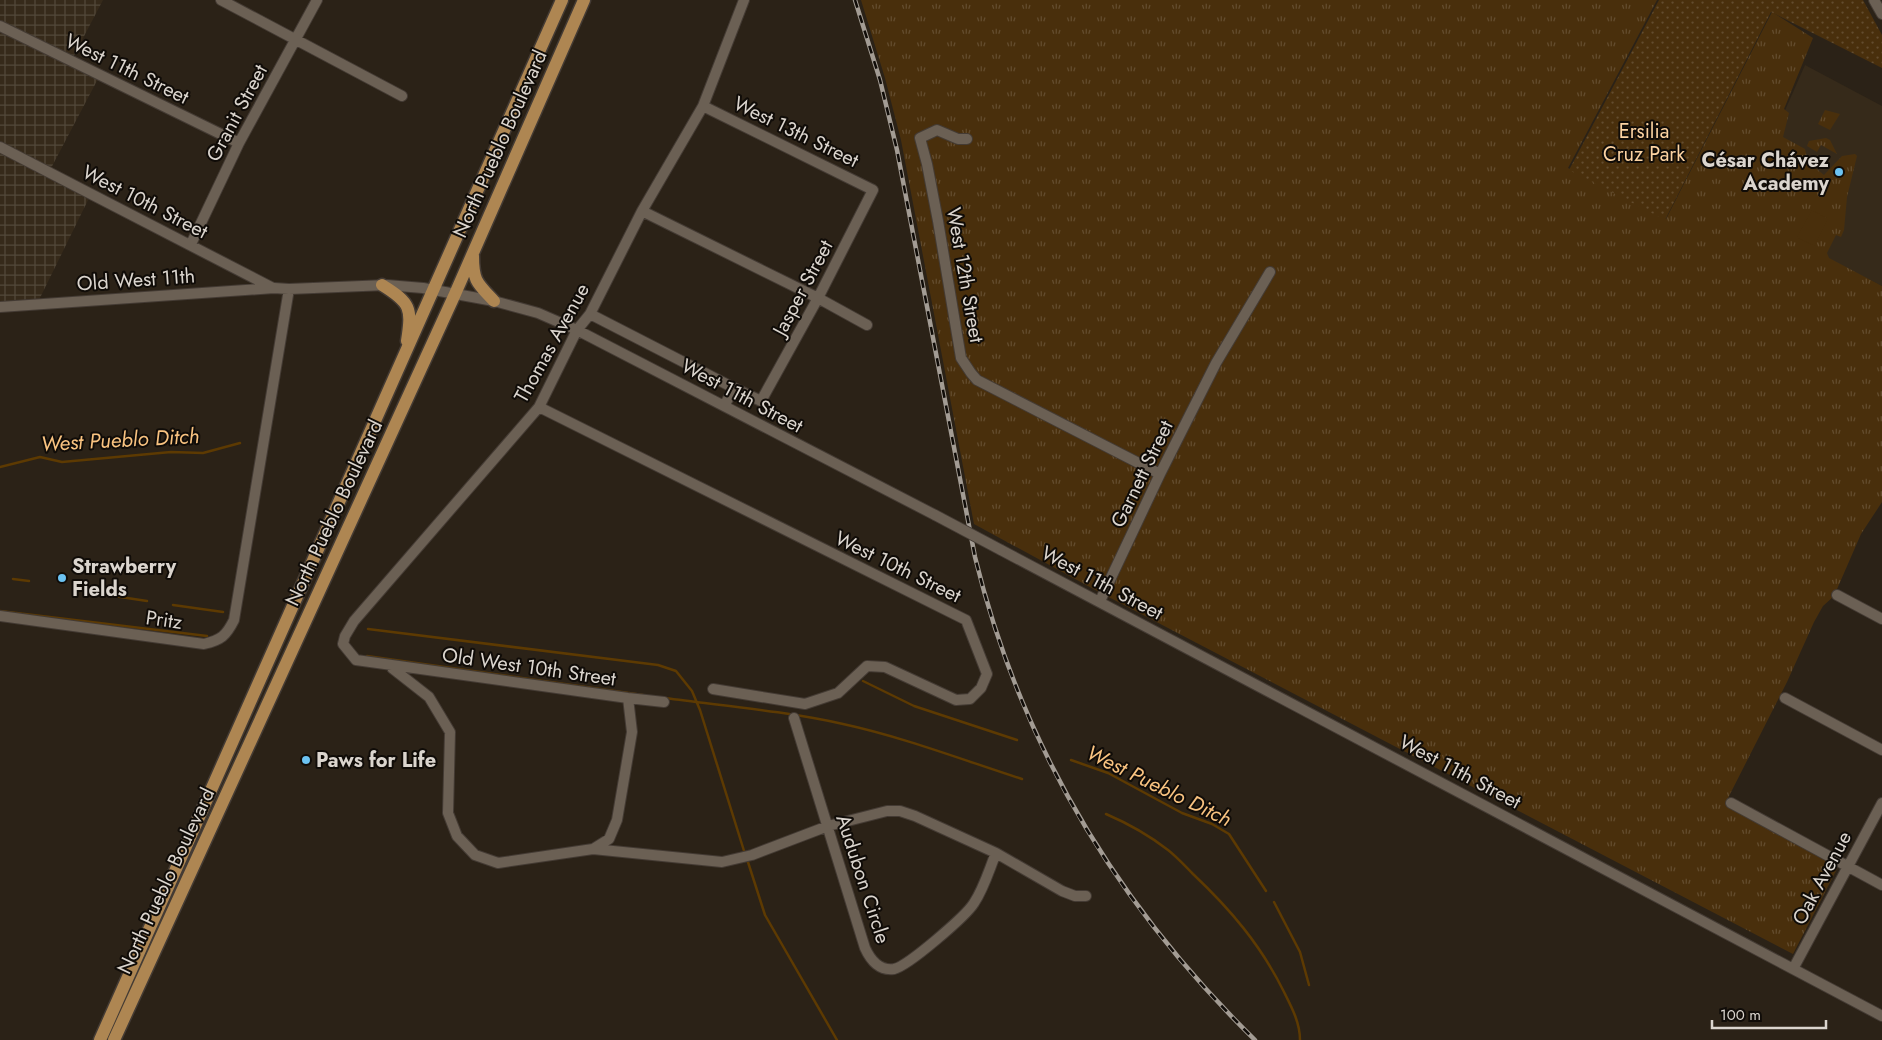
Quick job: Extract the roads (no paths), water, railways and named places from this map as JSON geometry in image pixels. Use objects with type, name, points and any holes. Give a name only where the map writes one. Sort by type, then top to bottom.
[{"type":"main road","name":"North Pueblo Boulevard","points":[[100,1040],[406,356],[562,0]]},
{"type":"main road","name":"North Pueblo Boulevard","points":[[114,1040],[455,294],[584,0]]},
{"type":"main road","points":[[474,251],[474,276],[477,283],[494,301]]},
{"type":"main road","points":[[382,285],[399,296],[411,315],[406,356]]},
{"type":"street","points":[[221,0],[402,96]]},
{"type":"street","name":"Granit Street","points":[[191,244],[239,143],[317,0]]},
{"type":"street","name":"Thomas Avenue","points":[[389,666],[356,660],[343,644],[349,628],[540,407],[577,330],[590,314],[642,212],[703,106],[744,0]]},
{"type":"street","points":[[1874,0],[1882,14]]},
{"type":"street","name":"West 11th Street","points":[[0,26],[239,143]]},
{"type":"street","name":"West 13th Street","points":[[703,106],[873,190]]},
{"type":"street","name":"West 12th Street","points":[[967,139],[958,139],[937,130],[920,138],[937,212],[961,358],[977,380],[1160,474]]},
{"type":"street","name":"West 10th Street","points":[[0,147],[274,288]]},
{"type":"street","name":"Jasper Street","points":[[734,388],[761,401],[818,298],[873,190]]},
{"type":"street","points":[[642,212],[818,298],[867,325]]},
{"type":"street","name":"Garnett Street","points":[[1100,601],[1216,362],[1270,272]]},
{"type":"street","name":"West 11th Street","points":[[274,288],[382,285],[435,290],[494,301],[538,313],[577,330],[1100,601],[1882,1016]]},
{"type":"street","name":"Old West 11th","points":[[0,307],[274,288]]},
{"type":"street","name":"Pritz","points":[[0,616],[204,644],[218,641],[228,632],[234,620],[289,289]]},
{"type":"street","points":[[590,314],[734,388],[724,406]]},
{"type":"street","name":"West 10th Street","points":[[540,407],[966,620],[987,674],[981,688],[970,699],[956,700],[885,667],[867,666],[838,693],[805,704],[713,690]]},
{"type":"street","points":[[1837,595],[1882,620]]},
{"type":"street","points":[[389,666],[429,697],[450,732],[448,813],[457,836],[475,855],[498,863],[593,849],[722,862],[747,856],[828,826],[887,811],[900,811],[996,853],[1062,891],[1075,896],[1086,896]]},
{"type":"street","name":"Old West 10th Street","points":[[389,666],[664,702]]},
{"type":"street","points":[[593,849],[609,839],[616,820],[632,732],[628,698]]},
{"type":"street","points":[[1785,698],[1882,750]]},
{"type":"street","name":"Audubon Circle","points":[[794,718],[865,948],[871,960],[881,968],[893,969],[906,964],[968,911],[981,890],[996,853]]},
{"type":"street","points":[[1731,803],[1882,885]]},
{"type":"street","name":"Oak Avenue","points":[[1793,969],[1882,803]]},
{"type":"waterway","name":"West Pueblo Ditch","points":[[0,467],[40,457],[62,462],[171,452],[203,453],[240,443]]},
{"type":"waterway","points":[[13,579],[29,581]]},
{"type":"waterway","points":[[94,593],[147,601]]},
{"type":"waterway","points":[[173,605],[223,612]]},
{"type":"waterway","points":[[0,611],[207,636]]},
{"type":"waterway","points":[[368,629],[658,665],[676,671],[692,691],[700,710],[745,854]]},
{"type":"waterway","points":[[367,656],[643,695]]},
{"type":"waterway","name":"West Pueblo Ditch","points":[[863,681],[914,706],[1017,740]]},
{"type":"waterway","points":[[665,698],[821,719],[910,742],[1022,779]]},
{"type":"waterway","name":"West Pueblo Ditch","points":[[1071,760],[1108,773],[1182,813],[1212,824],[1229,834],[1266,891]]},
{"type":"waterway","points":[[1106,814],[1138,830],[1168,850],[1232,914],[1254,942],[1274,973],[1294,1014],[1300,1040]]},
{"type":"waterway","points":[[747,859],[765,915],[837,1040]]},
{"type":"waterway","name":"West Pueblo Ditch","points":[[1274,902],[1300,952],[1309,985]]},
{"type":"railway","points":[[855,0],[880,80],[897,150],[975,557],[995,626],[1019,693],[1047,757],[1080,818],[1117,877],[1159,934],[1205,988],[1255,1040]]},
{"type":"place","name":"César Chávez Academy","points":[[1839,172]]},
{"type":"place","name":"Strawberry Fields","points":[[62,578]]},
{"type":"place","name":"Paws for Life","points":[[306,760]]},
{"type":"park label","name":"Ersilia Cruz Park","points":[[1644,142]]}]
